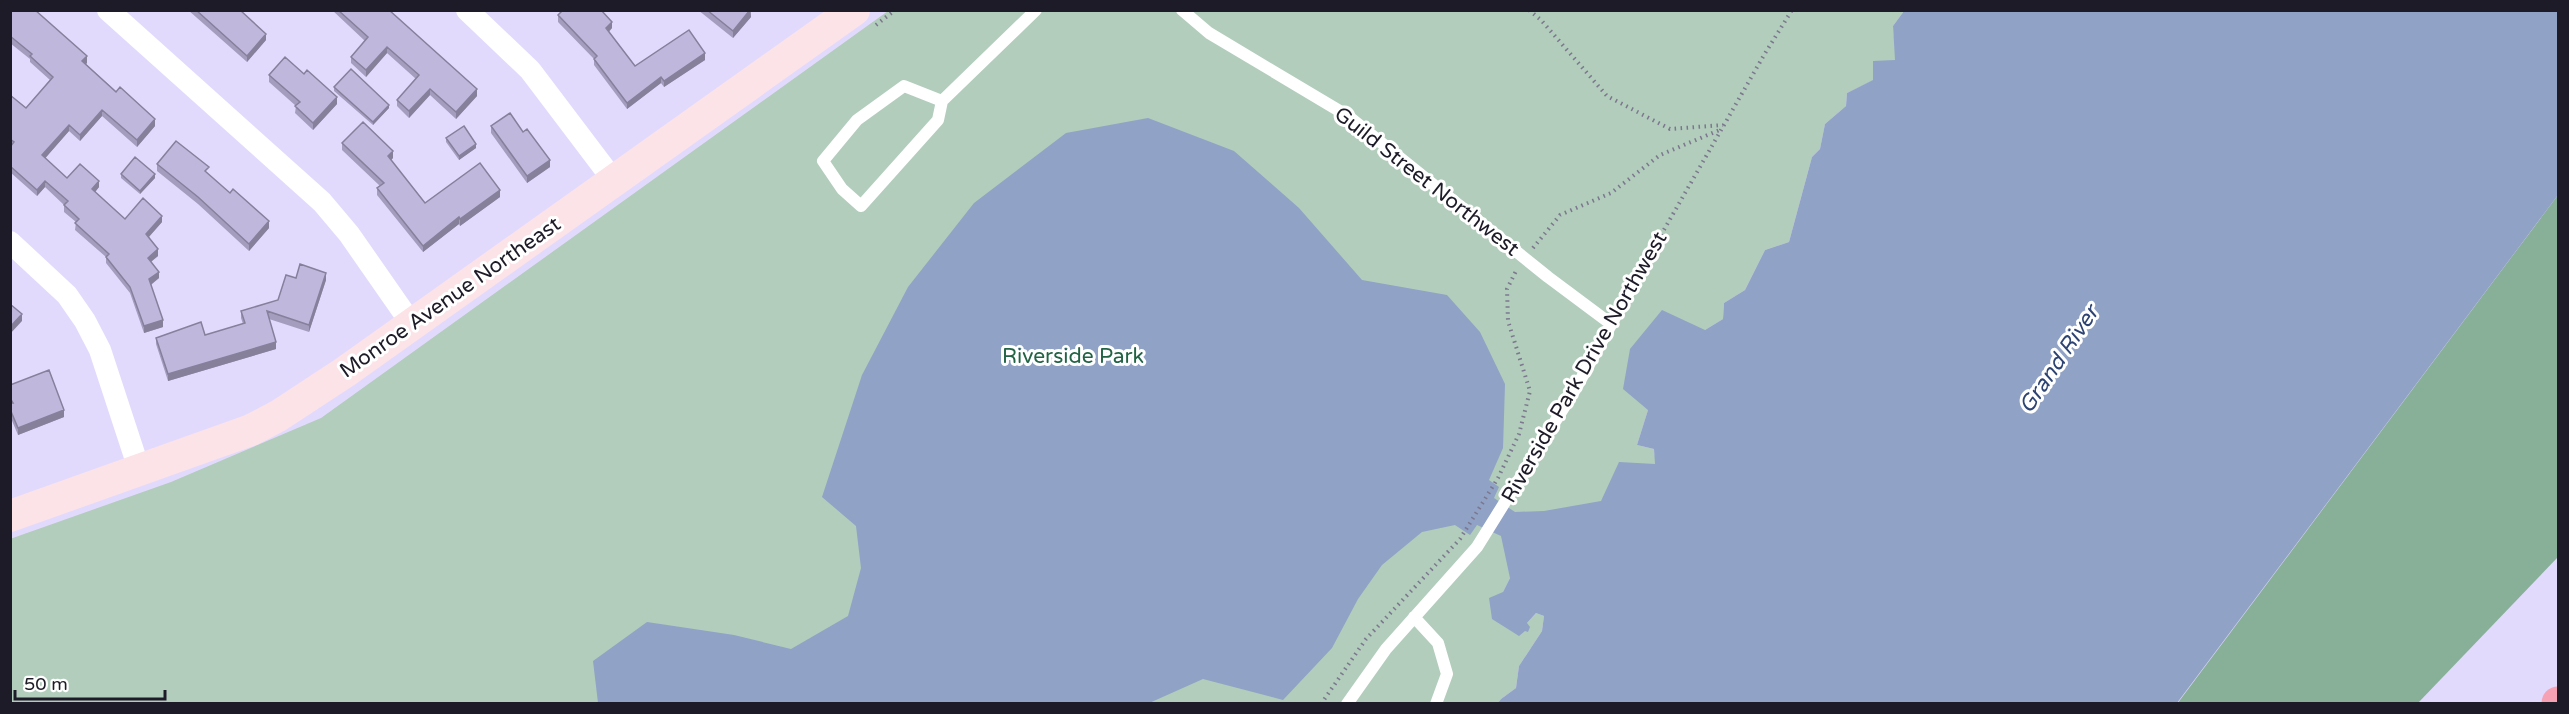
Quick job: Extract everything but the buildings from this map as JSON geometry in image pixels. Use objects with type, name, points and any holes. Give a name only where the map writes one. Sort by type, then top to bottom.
[{"type":"main road","name":"Monroe Avenue Northeast","points":[[10,516],[219,442],[279,416],[614,181],[837,16]]},
{"type":"street","points":[[108,10],[322,202],[349,234],[411,323]]},
{"type":"street","points":[[466,10],[531,70],[614,181]]},
{"type":"street","points":[[10,242],[67,295],[85,321],[100,350],[139,469]]},
{"type":"lane","points":[[942,100],[904,86],[857,120],[824,160],[842,189],[861,207],[938,120],[942,100],[1036,10]]},
{"type":"lane","name":"Guild Street Northwest","points":[[1182,10],[1209,33],[1348,116],[1548,277],[1611,324]]},
{"type":"lane","name":"Riverside Park Drive Northwest","points":[[1347,704],[1386,649],[1477,547],[1576,388],[1654,247]]},
{"type":"lane","points":[[1414,617],[1438,643],[1447,674],[1436,704]]},
{"type":"path","points":[[1528,10],[1541,20],[1607,96],[1670,129],[1723,127]]},
{"type":"path","name":"Riverside Park Drive Northwest","points":[[1654,247],[1792,10]]},
{"type":"path","points":[[1321,704],[1366,639],[1460,539],[1498,478]]},
{"type":"green space","name":"Riverside Park","points":[[888,11],[1904,11],[1893,26],[1896,61],[1874,80],[1847,93],[1846,106],[1825,124],[1820,149],[1812,157],[1789,242],[1765,250],[1745,290],[1724,303],[1723,319],[1705,330],[1648,410],[1637,445],[1654,449],[1656,464],[1601,501],[1510,578],[1503,592],[1527,623],[1536,613],[1544,616],[1542,631],[1519,666],[1516,688],[1498,703],[11,703],[10,539],[171,482],[321,418]]},
{"type":"green space","points":[[2558,195],[2558,557],[2418,703],[2177,704]]},
{"type":"water","name":"Grand River","points":[[1904,11],[2558,11],[2558,195],[2177,703],[1498,703],[1516,688],[1519,666],[1542,631],[1544,616],[1536,613],[1527,623],[1530,627],[1528,632],[1525,631],[1519,636],[1492,619],[1489,598],[1503,592],[1510,578],[1501,536],[1477,525],[1470,535],[1455,525],[1422,532],[1382,565],[1358,599],[1332,648],[1283,700],[1203,679],[1147,704],[598,703],[593,661],[647,622],[734,635],[791,649],[848,616],[861,568],[856,526],[822,497],[862,375],[908,287],[974,203],[1066,133],[1148,118],[1234,151],[1299,208],[1362,280],[1447,295],[1480,332],[1505,384],[1503,448],[1489,480],[1499,487],[1494,498],[1515,512],[1544,511],[1601,501],[1619,462],[1655,464],[1654,449],[1637,445],[1648,410],[1623,389],[1630,349],[1662,310],[1705,330],[1723,319],[1724,303],[1745,290],[1765,250],[1789,242],[1812,157],[1820,149],[1825,124],[1846,106],[1847,93],[1873,80],[1873,61],[1895,60],[1893,26]]}]
